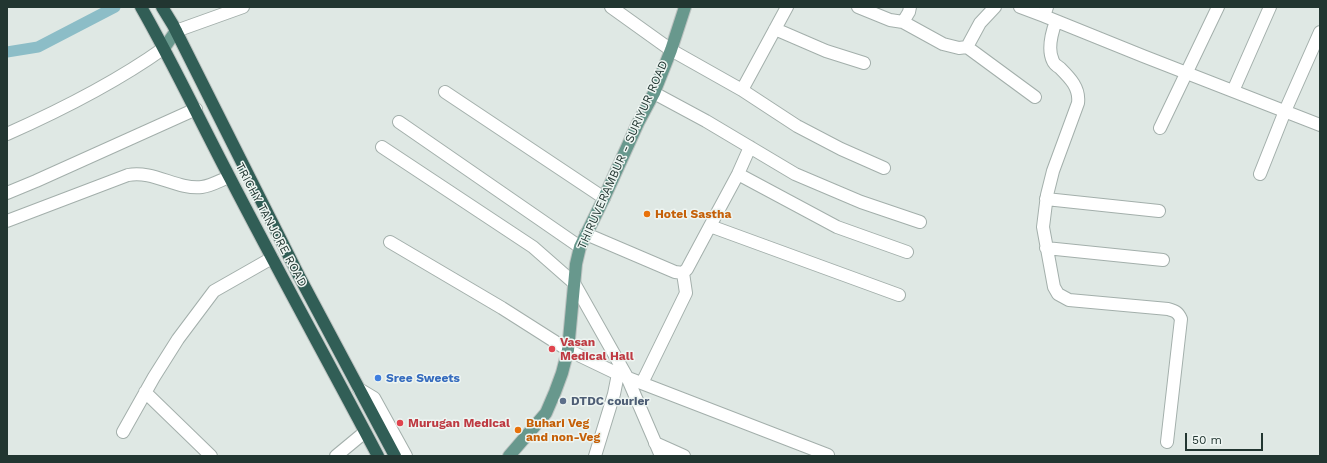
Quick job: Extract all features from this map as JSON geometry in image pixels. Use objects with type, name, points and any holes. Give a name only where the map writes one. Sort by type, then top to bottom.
[{"type":"highway","name":"TRICHY TANJORE ROAD","points":[[140,7],[164,48],[229,177],[378,456]]},
{"type":"highway","name":"TRICHY TANJORE ROAD","points":[[162,7],[299,276],[395,456]]},
{"type":"main road","name":"THIRUVERAMBUR - SURIYUR ROAD","points":[[509,456],[546,413],[562,373],[568,350],[574,283],[580,247],[638,123],[654,93],[671,50],[685,7]]},
{"type":"main road","points":[[164,48],[174,28]]},
{"type":"street","points":[[174,28],[243,7]]},
{"type":"street","points":[[611,7],[671,50],[745,85],[803,129],[841,149],[884,168]]},
{"type":"street","points":[[745,85],[787,7]]},
{"type":"street","points":[[858,7],[890,20],[902,22],[943,44],[960,48],[966,47],[1036,97]]},
{"type":"street","points":[[902,22],[909,12],[910,7]]},
{"type":"street","points":[[966,47],[980,23],[994,7]]},
{"type":"street","points":[[1020,7],[1046,11],[1056,20],[1320,125]]},
{"type":"street","points":[[1160,128],[1218,7]]},
{"type":"street","points":[[1233,91],[1270,7]]},
{"type":"street","points":[[1056,20],[1051,34],[1050,52],[1053,62],[1077,88],[1079,96],[1078,103],[1053,171],[1046,199],[1043,227],[1054,287],[1058,294],[1069,300],[1168,309],[1179,314],[1181,319],[1167,442]]},
{"type":"street","points":[[775,29],[826,52],[864,63]]},
{"type":"street","points":[[1260,174],[1285,111],[1320,32]]},
{"type":"street","points":[[7,134],[55,113],[144,62],[164,48]]},
{"type":"street","points":[[445,92],[604,198]]},
{"type":"street","points":[[654,93],[706,121],[795,174],[861,202],[920,222]]},
{"type":"street","points":[[7,193],[36,182],[196,109]]},
{"type":"street","points":[[399,122],[580,247]]},
{"type":"street","points":[[382,147],[533,247],[574,283],[661,456]]},
{"type":"street","points":[[683,273],[687,269],[738,174],[750,147]]},
{"type":"street","points":[[7,221],[136,173],[145,174],[190,187],[204,187],[229,177]]},
{"type":"street","points":[[738,174],[837,227],[907,252]]},
{"type":"street","points":[[1046,199],[1159,210]]},
{"type":"street","points":[[710,226],[898,295]]},
{"type":"street","points":[[586,234],[675,272],[683,273]]},
{"type":"street","points":[[390,242],[502,308],[568,350],[622,376],[828,455]]},
{"type":"street","points":[[1046,248],[1163,260]]},
{"type":"street","points":[[123,432],[145,392],[178,339],[214,291],[272,258]]},
{"type":"street","points":[[642,383],[686,293],[683,273]]},
{"type":"street","points":[[595,456],[614,394],[622,376]]},
{"type":"street","points":[[359,389],[374,398],[406,456]]},
{"type":"street","points":[[145,392],[211,456]]},
{"type":"street","points":[[336,456],[365,432]]},
{"type":"street","points":[[655,442],[684,456]]},
{"type":"waterway","points":[[7,52],[38,47],[115,7]]},
{"type":"place","name":"Hotel Sastha","points":[[647,214]]},
{"type":"place","name":"Vasan Medical Hall","points":[[552,349]]},
{"type":"place","name":"Sree Sweets","points":[[378,378]]},
{"type":"place","name":"DTDC courier","points":[[563,401]]},
{"type":"place","name":"Murugan Medical","points":[[400,423]]},
{"type":"place","name":"Buhari Veg and non-Veg","points":[[518,430]]}]
